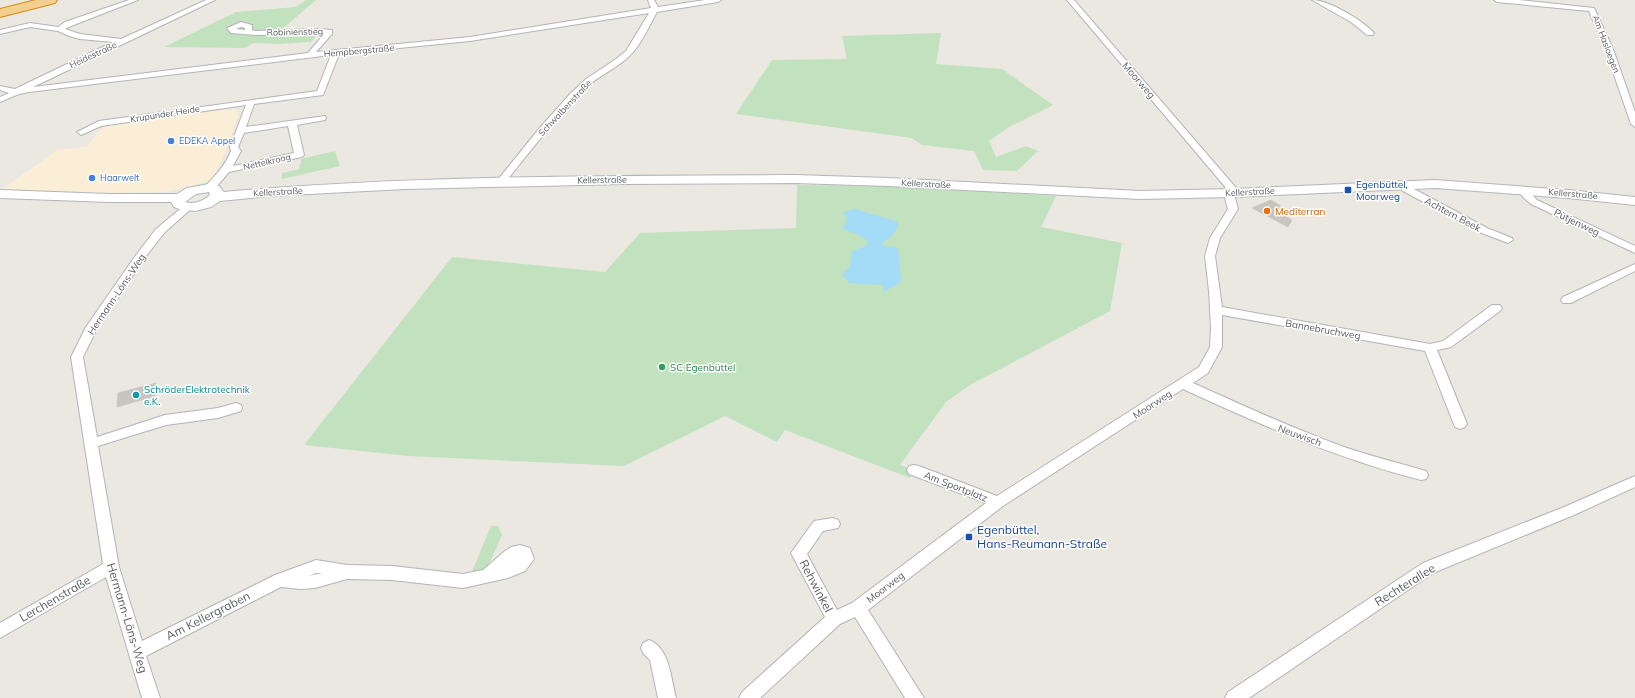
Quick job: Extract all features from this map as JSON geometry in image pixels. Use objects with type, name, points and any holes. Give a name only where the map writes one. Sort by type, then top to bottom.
[{"type":"highway","points":[[0,10],[39,0]]},
{"type":"highway","points":[[0,13],[50,0]]},
{"type":"main road","name":"Kellerstraße","points":[[0,194],[109,198],[184,203],[201,206],[212,193],[270,192],[399,185],[501,182],[795,179],[1156,195],[1232,193],[1399,184],[1451,184],[1635,201]]},
{"type":"street","points":[[0,32],[30,24],[50,30],[60,29],[68,24],[135,0]]},
{"type":"street","name":"Heidestraße","points":[[0,100],[122,41],[212,0]]},
{"type":"street","name":"Heidestraße","points":[[188,10],[200,9],[222,0]]},
{"type":"street","points":[[651,0],[655,9]]},
{"type":"street","name":"Hempbergstraße","points":[[0,88],[16,92],[310,55],[470,39],[718,0]]},
{"type":"street","name":"Moorweg","points":[[748,698],[834,619],[858,608],[998,502],[1204,370],[1216,347],[1217,310],[1210,256],[1215,238],[1233,209],[1230,198],[1232,189],[1070,0]]},
{"type":"street","points":[[1315,0],[1354,20],[1370,33]]},
{"type":"street","name":"Am Hasloegen","points":[[1497,0],[1592,9],[1610,49],[1635,124]]},
{"type":"street","name":"Schwalbenstraße","points":[[501,182],[541,133],[583,86],[591,78],[623,57],[630,50],[655,9]]},
{"type":"street","points":[[60,29],[76,35],[122,41]]},
{"type":"street","name":"Robinienstieg","points":[[255,33],[329,32],[310,55]]},
{"type":"street","name":"Krupunder Heide","points":[[81,132],[99,124],[320,93],[336,52]]},
{"type":"street","points":[[212,193],[219,179],[227,170],[236,151],[234,147],[250,102]]},
{"type":"street","points":[[240,131],[322,118]]},
{"type":"street","name":"Nettelkroog","points":[[227,170],[299,155],[292,123]]},
{"type":"street","name":"Achtern Beek","points":[[1399,184],[1483,230],[1508,240]]},
{"type":"street","name":"Pütjenweg","points":[[1523,190],[1534,202],[1635,250]]},
{"type":"street","name":"Hermann-Löns-Weg","points":[[151,698],[111,567],[77,357],[90,330],[140,257],[184,203]]},
{"type":"street","points":[[1567,300],[1635,266]]},
{"type":"street","name":"Bannebruchweg","points":[[1217,310],[1430,348],[1446,344],[1496,308]]},
{"type":"street","points":[[1430,348],[1460,424]]},
{"type":"street","name":"Neuwisch","points":[[1183,384],[1281,428],[1385,466],[1422,475]]},
{"type":"street","points":[[90,444],[165,420],[218,413],[236,408]]},
{"type":"street","name":"Am Sportplatz","points":[[914,470],[998,502]]},
{"type":"street","name":"Rechterallee","points":[[1234,698],[1428,568],[1569,511],[1635,482]]},
{"type":"street","name":"Rehwinkel","points":[[833,524],[819,525],[799,553],[834,619]]},
{"type":"street","name":"Am Kellergraben","points":[[137,652],[280,580],[316,566],[336,568],[347,572],[392,574],[463,581],[486,577]]},
{"type":"street","name":"Lerchenstraße","points":[[0,631],[111,567]]},
{"type":"street","points":[[858,608],[915,698]]},
{"type":"street","points":[[649,648],[657,656],[667,698]]},
{"type":"shaded area","points":[[235,108],[239,113],[226,151],[217,171],[210,180],[200,184],[166,192],[103,193],[2,189],[57,150],[87,147],[99,131],[107,126]]},
{"type":"green space","points":[[306,0],[316,0],[280,31],[322,29],[311,42],[277,44],[253,43],[245,48],[164,47],[236,12],[296,7]]},
{"type":"green space","points":[[941,33],[936,64],[1002,69],[1053,105],[1009,127],[989,141],[996,157],[1026,146],[1038,151],[1017,171],[983,170],[974,151],[922,145],[912,138],[736,114],[772,60],[847,59],[842,36]]},
{"type":"green space","points":[[335,151],[340,166],[282,179],[282,173],[300,169],[299,164],[301,164],[301,159]]},
{"type":"green space","name":"SC Egenbüttel","points":[[797,185],[880,186],[1056,196],[1041,227],[1122,243],[1110,311],[970,385],[946,402],[900,465],[914,470],[910,478],[785,430],[777,442],[725,416],[624,466],[408,456],[304,445],[452,257],[605,272],[640,233],[796,228]]},
{"type":"green space","points":[[491,526],[498,526],[502,535],[485,573],[471,574]]},
{"type":"water","points":[[855,209],[898,222],[895,232],[881,244],[887,247],[898,248],[901,282],[884,292],[883,285],[849,283],[842,275],[850,266],[852,251],[866,246],[868,241],[859,235],[843,229],[847,218],[843,212]]},
{"type":"building","name":"Mediterran","points":[[1271,200],[1281,206],[1276,208],[1280,210],[1277,211],[1292,220],[1288,227],[1252,208]]},
{"type":"building","name":"SchröderElektrotechnik e.K.","points":[[156,383],[155,396],[117,407],[118,393]]},
{"type":"place","name":"EDEKA Appel","points":[[171,141]]},
{"type":"place","name":"Haarwelt","points":[[92,178]]},
{"type":"place","name":"Egenbüttel, Moorweg","points":[[1348,190]]},
{"type":"place","name":"Mediterran","points":[[1267,211]]},
{"type":"place","name":"SC Egenbüttel","points":[[662,367]]},
{"type":"place","name":"SchröderElektrotechnik e.K.","points":[[136,395]]},
{"type":"place","name":"Egenbüttel, Hans-Reumann-Straße","points":[[969,537]]}]
